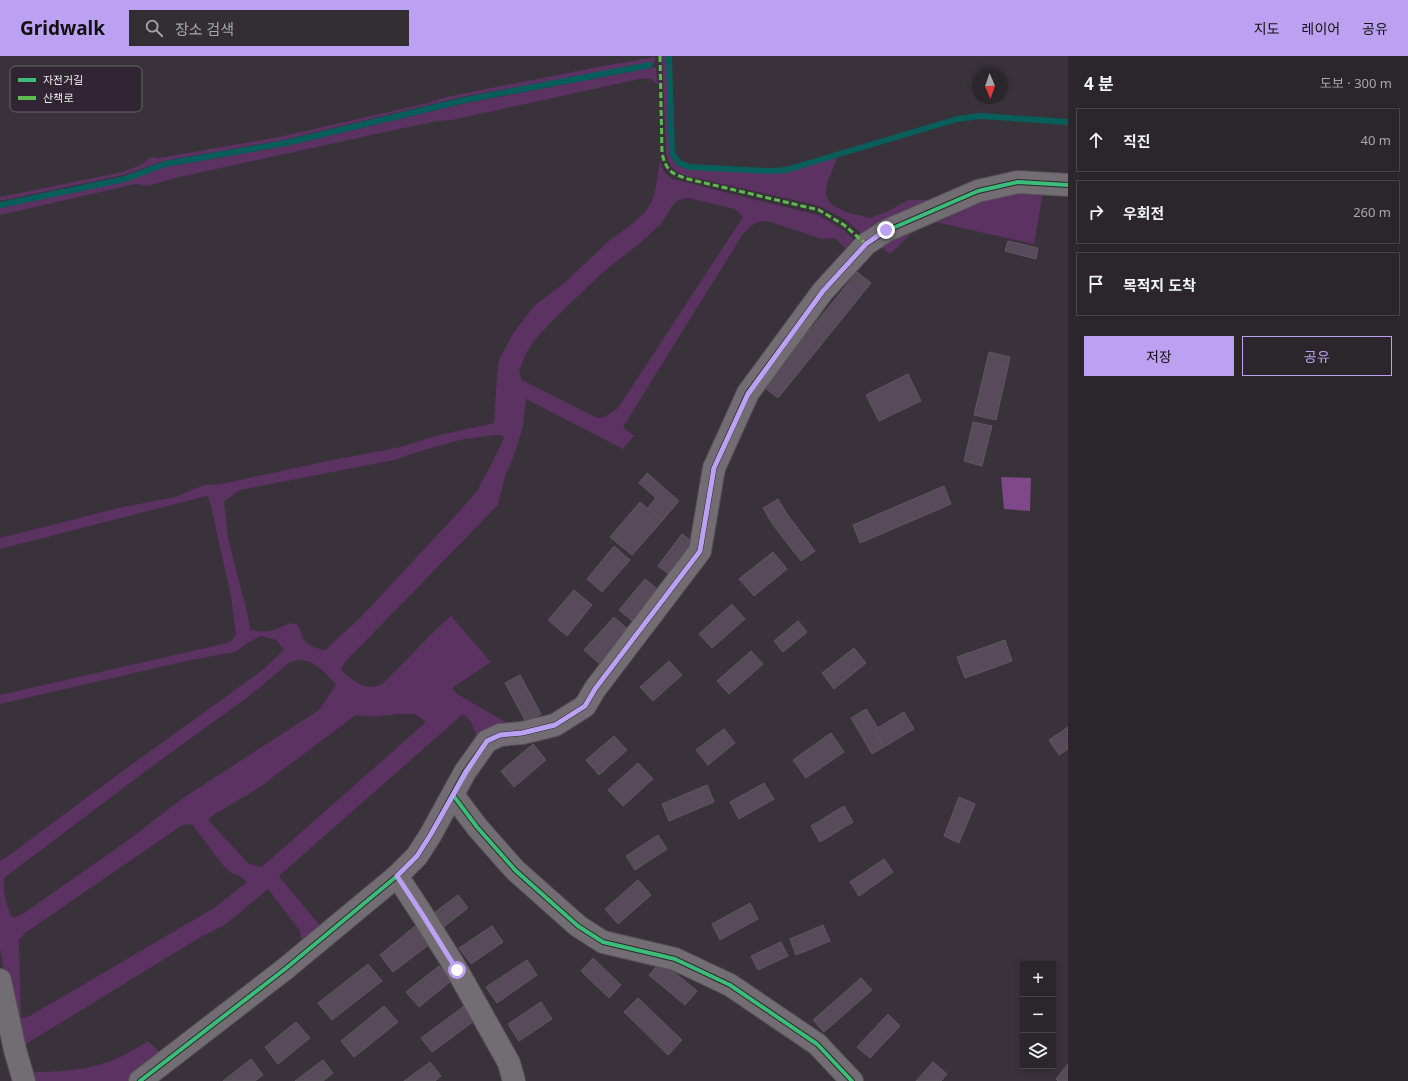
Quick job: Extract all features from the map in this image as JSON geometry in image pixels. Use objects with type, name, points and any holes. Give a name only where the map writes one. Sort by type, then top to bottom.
[{"type":"street","points":[[140,1081],[285,969],[397,876],[417,856],[466,772],[487,741],[500,735],[522,733],[555,725],[585,706],[595,689],[700,551],[714,468],[748,394],[823,291],[866,244],[886,230],[978,191],[1018,182],[1068,185]]},
{"type":"street","points":[[453,795],[477,827],[515,870],[578,926],[603,942],[675,959],[730,985],[816,1044],[852,1081]]},
{"type":"street","points":[[397,876],[461,977],[509,1063],[514,1081]]},
{"type":"street","points":[[0,980],[14,1050],[24,1081]]},
{"type":"shaded area","points":[[662,56],[667,56],[667,61],[665,63],[668,65],[670,152],[675,162],[680,166],[690,169],[772,173],[838,157],[827,183],[826,196],[830,203],[845,212],[870,218],[886,212],[908,200],[942,200],[864,236],[847,221],[820,206],[687,176],[678,172],[670,165],[666,152]]},
{"type":"shaded area","points":[[655,57],[655,62],[462,97],[284,140],[164,161],[124,175],[0,201],[0,197],[123,172],[140,165],[151,157],[159,158],[279,137],[428,103],[446,97]]},
{"type":"shaded area","points":[[656,67],[657,84],[651,79],[644,78],[452,120],[438,121],[399,129],[179,177],[147,186],[136,184],[0,215],[0,208],[125,181],[165,167],[286,146],[466,103]]},
{"type":"shaded area","points":[[660,161],[664,172],[672,179],[818,215],[844,230],[853,239],[855,244],[853,250],[846,249],[835,238],[822,239],[765,221],[752,225],[743,234],[623,427],[634,436],[623,449],[526,399],[523,426],[516,450],[505,476],[498,505],[345,662],[341,670],[354,681],[364,686],[374,687],[380,685],[451,616],[491,662],[452,688],[457,694],[511,725],[477,741],[471,722],[463,714],[279,876],[321,927],[302,944],[300,931],[268,889],[226,924],[199,938],[26,1044],[33,1072],[44,1072],[76,1070],[98,1065],[122,1056],[148,1041],[163,1055],[129,1081],[27,1081],[17,1047],[0,949],[0,861],[264,669],[284,650],[276,640],[261,636],[247,643],[235,652],[191,660],[0,704],[0,695],[227,643],[233,639],[236,634],[231,597],[210,502],[207,496],[0,549],[0,538],[123,507],[175,497],[204,485],[222,484],[327,461],[401,447],[435,436],[494,423],[499,360],[514,332],[535,305],[564,283],[610,240],[631,225],[645,212],[652,201]],"holes":[[[688,198],[735,209],[743,217],[618,408],[605,417],[597,418],[522,380],[519,371],[533,342],[552,321],[603,272],[638,245],[661,224],[673,205],[679,200]],[[494,435],[501,435],[504,438],[477,491],[359,619],[325,650],[313,647],[307,643],[304,640],[298,625],[291,623],[266,631],[256,631],[250,629],[228,538],[224,501],[240,490],[394,460],[460,440]],[[297,660],[315,664],[336,685],[319,710],[183,798],[127,841],[21,915],[12,917],[5,898],[4,878],[151,767],[248,697],[289,663]],[[396,714],[415,714],[426,722],[261,867],[249,864],[208,820],[212,816],[262,786],[356,715],[386,716]],[[192,824],[221,863],[231,873],[238,875],[247,882],[214,908],[28,1017],[21,1018],[19,940],[25,933],[183,825]]]},
{"type":"shaded area","points":[[1044,187],[1034,244],[926,220],[890,254],[875,242],[978,194]]},
{"type":"shaded area","points":[[1001,477],[1031,478],[1030,511],[1004,509]]},
{"type":"building","points":[[1008,241],[1038,248],[1036,259],[1005,251]]},
{"type":"building","points":[[857,272],[871,283],[778,398],[764,387]]},
{"type":"building","points":[[989,352],[1010,357],[996,420],[974,415]]},
{"type":"building","points":[[908,374],[921,401],[879,421],[866,395]]},
{"type":"building","points":[[973,422],[992,426],[982,466],[964,461]]},
{"type":"building","points":[[647,473],[679,501],[662,521],[647,509],[656,498],[639,483]]},
{"type":"building","points":[[944,486],[951,504],[860,543],[853,525]]},
{"type":"building","points":[[778,499],[787,514],[815,551],[801,561],[773,525],[763,508]]},
{"type":"building","points":[[640,502],[662,521],[632,555],[610,537]]},
{"type":"building","points":[[682,534],[697,545],[673,577],[658,566]]},
{"type":"building","points":[[614,546],[630,560],[602,592],[587,579]]},
{"type":"building","points":[[773,552],[787,569],[754,596],[739,579]]},
{"type":"building","points":[[645,579],[662,593],[636,624],[619,610]]},
{"type":"building","points":[[574,590],[592,605],[567,636],[548,620]]},
{"type":"building","points":[[732,604],[745,619],[712,648],[699,634]]},
{"type":"building","points":[[614,617],[630,631],[600,664],[584,650]]},
{"type":"building","points":[[798,621],[807,632],[783,652],[774,641]]},
{"type":"building","points":[[1005,640],[1012,661],[965,678],[957,657]]},
{"type":"building","points":[[854,648],[866,663],[834,689],[822,673]]},
{"type":"building","points":[[751,651],[763,664],[729,694],[717,681]]},
{"type":"building","points":[[669,661],[682,675],[653,701],[640,687]]},
{"type":"building","points":[[520,675],[541,714],[526,722],[505,683]]},
{"type":"building","points":[[866,709],[878,728],[874,730],[884,747],[872,754],[851,718]]},
{"type":"building","points":[[904,712],[914,729],[884,747],[874,730]]},
{"type":"building","points":[[1068,727],[1068,749],[1059,755],[1049,740]]},
{"type":"building","points":[[724,729],[735,743],[708,765],[696,750]]},
{"type":"building","points":[[831,733],[844,752],[806,778],[793,760]]},
{"type":"building","points":[[614,736],[627,750],[599,775],[586,760]]},
{"type":"building","points":[[533,744],[546,760],[514,787],[501,771]]},
{"type":"building","points":[[638,763],[653,779],[623,806],[608,790]]},
{"type":"building","points":[[764,783],[774,799],[739,819],[730,802]]},
{"type":"building","points":[[707,785],[714,802],[669,821],[662,804]]},
{"type":"building","points":[[959,797],[975,804],[959,843],[944,836]]},
{"type":"building","points":[[844,806],[853,822],[820,842],[811,826]]},
{"type":"building","points":[[658,835],[667,849],[635,870],[626,856]]},
{"type":"building","points":[[884,859],[893,872],[859,896],[850,882]]},
{"type":"building","points":[[638,880],[651,895],[618,924],[605,909]]},
{"type":"building","points":[[458,895],[468,908],[441,929],[430,916]]},
{"type":"building","points":[[750,903],[758,919],[720,940],[712,924]]},
{"type":"building","points":[[420,922],[435,940],[393,972],[380,955]]},
{"type":"building","points":[[823,925],[830,941],[796,955],[790,939]]},
{"type":"building","points":[[492,926],[503,942],[471,964],[459,948]]},
{"type":"building","points":[[781,942],[788,956],[758,970],[751,956]]},
{"type":"building","points":[[593,958],[621,985],[609,998],[581,971]]},
{"type":"building","points":[[527,960],[537,975],[497,1003],[486,987]]},
{"type":"building","points":[[661,961],[697,991],[685,1005],[649,975]]},
{"type":"building","points":[[368,964],[382,981],[332,1020],[318,1003]]},
{"type":"building","points":[[439,966],[451,981],[419,1007],[406,992]]},
{"type":"building","points":[[861,978],[872,990],[824,1032],[813,1020]]},
{"type":"building","points":[[638,998],[682,1040],[668,1055],[624,1012]]},
{"type":"building","points":[[541,1002],[552,1019],[519,1041],[508,1024]]},
{"type":"building","points":[[467,1004],[478,1018],[432,1052],[421,1038]]},
{"type":"building","points":[[384,1006],[398,1022],[354,1057],[341,1041]]},
{"type":"building","points":[[888,1014],[900,1026],[870,1058],[857,1047]]},
{"type":"building","points":[[296,1022],[310,1038],[278,1064],[265,1047]]},
{"type":"building","points":[[251,1059],[263,1075],[255,1081],[223,1081]]},
{"type":"building","points":[[323,1060],[333,1073],[323,1081],[295,1081]]},
{"type":"building","points":[[430,1062],[441,1076],[435,1081],[404,1081]]},
{"type":"building","points":[[933,1062],[947,1074],[941,1081],[916,1081]]},
{"type":"building","points":[[1068,1064],[1068,1081],[1058,1081],[1056,1079]]},
{"type":"waterway","points":[[669,56],[672,153],[679,163],[690,167],[771,171],[786,170],[957,119],[980,116],[1068,122]]},
{"type":"waterway","points":[[0,205],[125,179],[165,164],[286,143],[465,100],[650,65]]},
{"type":"marked path","points":[[660,56],[662,153],[670,171],[688,179],[819,210],[844,225],[866,244]]},
{"type":"cycle path","points":[[140,1081],[285,969],[397,876],[417,856],[431,834],[465,772],[487,741],[500,735],[522,733],[555,725],[585,706],[595,689],[700,551],[714,468],[748,393],[823,291],[866,244],[886,231],[978,191],[1018,182],[1068,185]]},
{"type":"cycle path","points":[[453,795],[477,827],[515,870],[578,926],[603,942],[675,959],[730,985],[817,1044],[852,1081]]},
{"type":"route","points":[[457,970],[397,876],[417,856],[466,772],[487,741],[500,735],[522,733],[555,725],[585,706],[595,689],[700,551],[714,468],[748,394],[823,291],[866,244],[886,230]]}]
